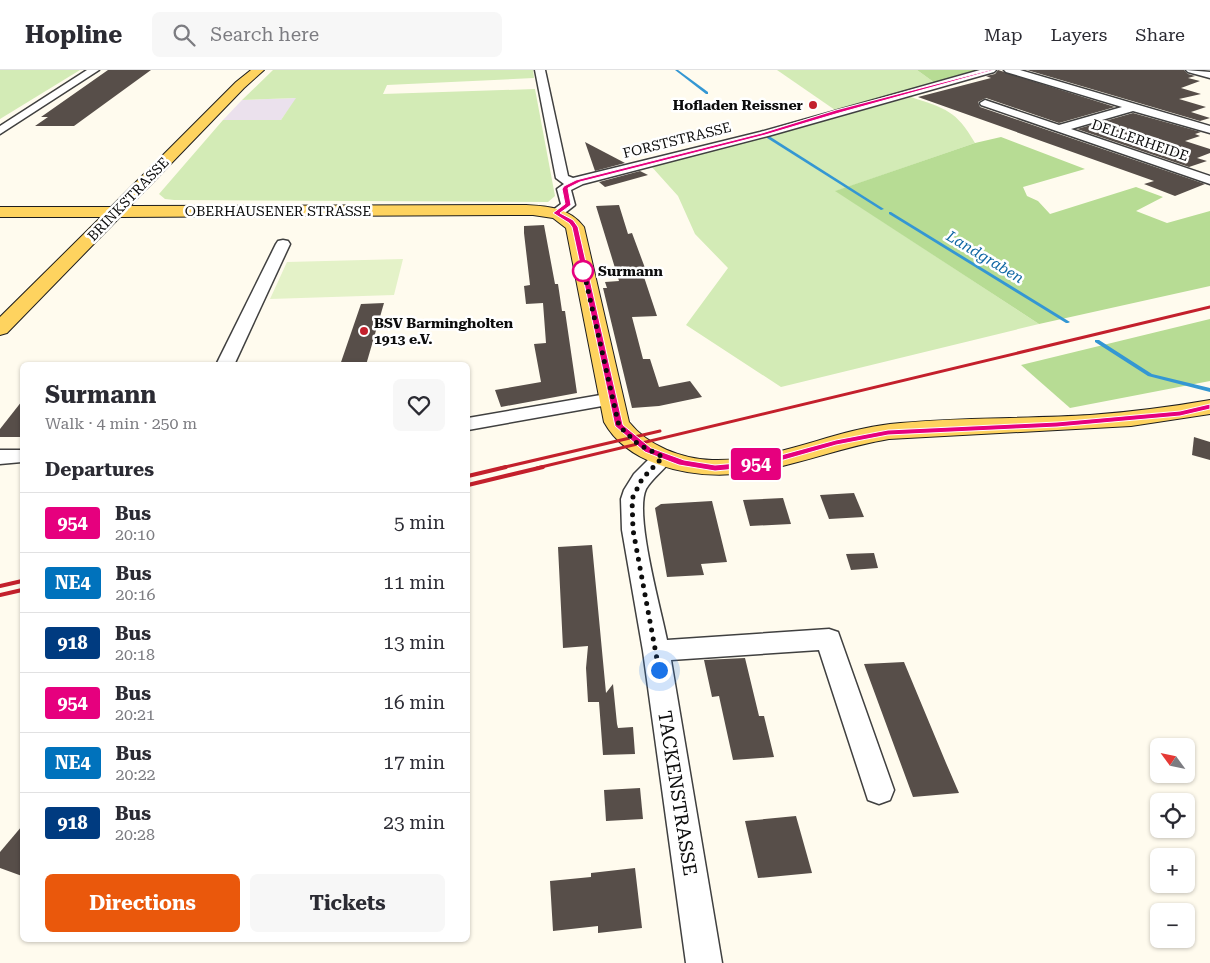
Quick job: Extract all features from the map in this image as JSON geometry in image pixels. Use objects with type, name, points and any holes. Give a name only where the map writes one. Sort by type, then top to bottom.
[{"type":"main road","name":"BRINKSTRASSE","points":[[0,329],[240,85],[258,70]]},
{"type":"main road","name":"OBERHAUSENER STRASSE","points":[[0,212],[526,210],[556,213]]},
{"type":"main road","points":[[556,213],[571,221],[575,227],[619,426],[638,444],[663,457],[700,467],[729,467],[759,464],[836,443],[888,433],[1057,424],[1180,413],[1210,407]]},
{"type":"street","points":[[0,130],[94,70]]},
{"type":"street","points":[[540,70],[562,178],[572,183],[564,189],[568,205],[556,213]]},
{"type":"street","name":"FORSTSTRASSE","points":[[572,183],[764,134],[991,70]]},
{"type":"street","name":"DELLERHEIDE","points":[[1009,70],[1210,130]]},
{"type":"street","points":[[1191,70],[1210,75]]},
{"type":"street","name":"DELLERHEIDE","points":[[985,103],[1210,180]]},
{"type":"street","name":"DELLERHEIDE","points":[[1060,128],[1134,107]]},
{"type":"street","points":[[1017,123],[1031,118]]},
{"type":"street","points":[[226,362],[283,244]]},
{"type":"street","points":[[470,424],[612,399]]},
{"type":"street","points":[[0,457],[20,456]]},
{"type":"street","name":"TACKENSTRASSE","points":[[663,457],[642,479],[632,499],[633,530],[656,651],[704,963]]},
{"type":"street","points":[[656,651],[829,639],[879,790]]},
{"type":"shaded area","points":[[297,98],[281,120],[223,120],[242,100]]},
{"type":"green space","points":[[0,70],[80,70],[0,119]]},
{"type":"green space","points":[[273,70],[533,70],[534,78],[387,85],[383,94],[535,89],[555,196],[548,202],[174,200],[165,199],[159,194],[223,120],[281,120],[296,98],[242,100]]},
{"type":"green space","points":[[777,70],[917,70],[935,83],[835,110]]},
{"type":"green space","points":[[917,70],[982,70],[935,83]]},
{"type":"green space","points":[[911,97],[942,108],[956,117],[975,143],[836,191],[1039,324],[781,387],[686,325],[728,268],[695,234],[678,196],[651,166],[767,135],[771,136]]},
{"type":"green space","points":[[1001,137],[1085,169],[1023,187],[1027,196],[1038,201],[1050,214],[1136,187],[1163,197],[1136,211],[1167,223],[1210,211],[1210,286],[1039,324],[835,191],[975,143]]},
{"type":"green space","points":[[403,259],[394,295],[270,299],[287,262]]},
{"type":"green space","points":[[1210,319],[1210,381],[1070,408],[1021,365]]},
{"type":"building","points":[[108,70],[151,70],[74,126],[35,126],[48,117],[41,117]]},
{"type":"building","points":[[998,70],[1115,107],[1059,123],[986,98],[978,102],[980,107],[1205,184],[1175,196],[1144,184],[1154,181],[918,97],[991,78],[986,76],[995,74]]},
{"type":"building","points":[[1027,70],[1184,70],[1188,74],[1195,76],[1188,78],[1200,81],[1181,88],[1201,94],[1179,99],[1206,107],[1191,112],[1210,118],[1200,121]]},
{"type":"building","points":[[1133,113],[1201,132],[1195,134],[1200,136],[1185,141],[1210,149],[1210,153],[1197,158],[1207,161],[1189,167],[1077,129]]},
{"type":"building","points":[[585,142],[625,163],[595,171]]},
{"type":"building","points":[[640,171],[648,175],[605,187],[599,182]]},
{"type":"building","points":[[619,205],[628,234],[632,233],[645,268],[641,268],[657,316],[632,317],[643,359],[650,359],[659,387],[690,381],[702,397],[659,406],[632,408],[603,288],[607,288],[605,282],[619,281],[596,206]]},
{"type":"building","points":[[544,225],[555,284],[558,284],[562,311],[565,311],[577,393],[501,407],[495,390],[541,382],[534,344],[546,343],[543,303],[526,304],[524,286],[530,285],[524,226]]},
{"type":"building","name":"BSV Barmingholten 1913 e.V.","points":[[384,303],[367,362],[341,362],[361,304]]},
{"type":"building","points":[[20,404],[20,437],[0,437],[0,429]]},
{"type":"building","points":[[1194,437],[1210,442],[1210,460],[1192,455]]},
{"type":"building","points":[[854,493],[864,517],[829,519],[820,495]]},
{"type":"building","points":[[783,498],[791,524],[750,526],[743,500]]},
{"type":"building","points":[[712,501],[727,562],[701,564],[704,575],[667,577],[655,508],[661,504]]},
{"type":"building","points":[[592,545],[606,693],[613,684],[618,728],[633,727],[635,754],[603,755],[599,702],[588,702],[586,668],[588,646],[563,648],[558,547]]},
{"type":"building","points":[[874,553],[878,568],[851,570],[846,554]]},
{"type":"building","points":[[745,658],[759,716],[764,716],[774,757],[733,760],[719,696],[712,697],[704,660]]},
{"type":"building","points":[[904,662],[959,793],[913,797],[864,664]]},
{"type":"building","points":[[640,788],[643,819],[606,821],[604,790]]},
{"type":"building","points":[[796,816],[812,873],[758,878],[745,821]]},
{"type":"building","points":[[20,828],[20,875],[0,868],[0,852]]},
{"type":"building","points":[[635,868],[642,928],[598,933],[598,926],[553,931],[550,881],[591,877],[591,873]]},
{"type":"waterway","name":"Landgraben","points":[[676,70],[707,93]]},
{"type":"waterway","name":"Landgraben","points":[[768,137],[882,209]]},
{"type":"waterway","name":"Landgraben","points":[[890,213],[1068,322]]},
{"type":"waterway","name":"Landgraben","points":[[1097,341],[1150,375],[1210,390]]},
{"type":"railway","points":[[537,468],[1210,307]]},
{"type":"railway","points":[[501,468],[660,431]]},
{"type":"railway","points":[[470,476],[506,467]]},
{"type":"railway","points":[[470,485],[543,467]]},
{"type":"railway","points":[[0,586],[20,581]]},
{"type":"railway","points":[[0,595],[20,590]]},
{"type":"bus line","name":"954","points":[[991,70],[764,134],[578,181],[566,187],[564,189],[568,205],[556,213],[571,221],[575,227],[619,426],[638,444],[663,457],[700,467],[715,468],[759,464],[836,443],[888,433],[1057,424],[1180,413],[1210,407]]},
{"type":"place","name":"Hofladen Reissner","points":[[813,105]]},
{"type":"place","name":"Surmann","points":[[583,271]]},
{"type":"place","name":"BSV Barmingholten 1913 e.V.","points":[[364,331]]},
{"type":"route","points":[[583,271],[583,268],[619,426],[638,444],[663,457],[642,479],[632,499],[633,530],[659,670]]}]
